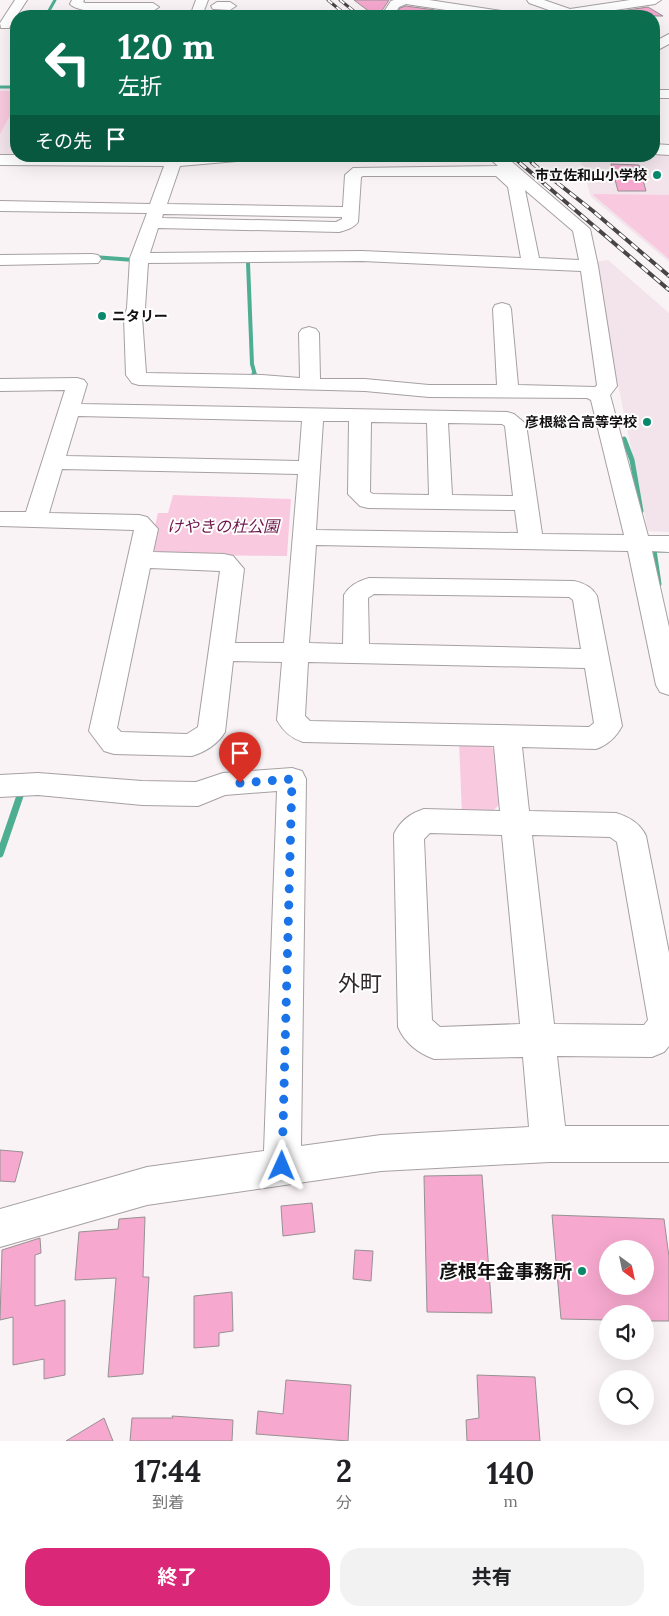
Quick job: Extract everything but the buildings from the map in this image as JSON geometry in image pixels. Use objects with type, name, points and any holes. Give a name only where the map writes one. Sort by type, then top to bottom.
[{"type":"street","points":[[78,0],[76,4],[83,7],[153,8]]},
{"type":"street","points":[[391,10],[395,4],[405,0],[472,10]]},
{"type":"street","points":[[587,10],[616,2],[656,0]]},
{"type":"street","points":[[665,0],[669,2]]},
{"type":"street","points":[[523,10],[535,1],[561,10]]},
{"type":"street","points":[[440,3],[474,8],[472,10]]},
{"type":"street","points":[[199,8],[221,7]]},
{"type":"street","points":[[174,162],[162,190],[139,258],[136,308],[133,317],[136,375],[139,379],[365,385],[429,391],[591,392],[598,395],[601,397],[664,643],[669,685]]},
{"type":"street","points":[[502,166],[516,184],[531,262]]},
{"type":"street","points":[[0,206],[339,227],[350,222],[353,175],[359,171],[502,166],[581,229],[583,236],[582,244],[589,266],[607,386],[598,395]]},
{"type":"street","points":[[143,190],[162,190]]},
{"type":"street","points":[[139,258],[362,256],[589,266]]},
{"type":"street","points":[[0,260],[92,259]]},
{"type":"street","points":[[502,309],[508,391]]},
{"type":"street","points":[[309,333],[310,385]]},
{"type":"street","points":[[0,385],[77,384],[36,520]]},
{"type":"street","points":[[70,410],[507,418],[515,424],[531,542]]},
{"type":"street","points":[[313,415],[291,720],[303,731],[507,737],[596,738],[608,726],[585,596],[574,588],[369,586],[356,596],[356,653]]},
{"type":"street","points":[[360,416],[359,494],[368,501],[525,503]]},
{"type":"street","points":[[437,417],[440,501]]},
{"type":"street","points":[[54,462],[309,468]]},
{"type":"street","points":[[0,519],[139,522],[146,529],[103,732],[114,743],[192,745],[211,732],[232,569],[224,562],[140,560]]},
{"type":"street","points":[[305,537],[669,544]]},
{"type":"street","points":[[222,652],[356,653],[595,659]]},
{"type":"street","points":[[507,737],[549,1144]]},
{"type":"street","points":[[0,786],[38,784],[142,793],[198,794],[223,784],[292,779],[282,1166]]},
{"type":"street","points":[[424,821],[616,825],[631,836],[666,1024],[652,1040],[538,1040],[434,1043],[415,1028],[409,834],[424,821]]},
{"type":"street","points":[[0,1228],[147,1186],[381,1153],[549,1144],[669,1144]]},
{"type":"shaded area","points":[[0,88],[10,88],[10,156],[0,155]]},
{"type":"shaded area","points":[[660,154],[669,155],[669,262],[591,197],[581,162],[660,162]]},
{"type":"shaded area","name":"彦根総合高等学校","points":[[608,260],[669,313],[669,532],[648,531],[593,262]]},
{"type":"green space","points":[[0,91],[10,91],[10,115],[0,134]]},
{"type":"green space","points":[[593,195],[669,195],[669,259]]},
{"type":"green space","name":"けやきの杜公園","points":[[173,495],[291,499],[287,556],[160,555],[150,547],[158,513],[168,513]]},
{"type":"green space","points":[[459,742],[486,742],[502,757],[503,801],[490,814],[462,815]]},
{"type":"waterway","points":[[49,10],[55,0]]},
{"type":"waterway","points":[[0,87],[10,87]]},
{"type":"waterway","points":[[93,257],[134,260]]},
{"type":"waterway","points":[[248,263],[252,364],[255,375]]},
{"type":"waterway","points":[[624,439],[632,460],[641,511]]},
{"type":"waterway","points":[[659,584],[654,550],[669,550]]},
{"type":"waterway","points":[[0,854],[22,790]]},
{"type":"railway","points":[[328,0],[340,10]]},
{"type":"railway","points":[[340,0],[352,10]]},
{"type":"railway","points":[[520,163],[669,290]]},
{"type":"railway","points":[[532,163],[593,211],[669,276]]},
{"type":"place","name":"市立佐和山小学校","points":[[657,175]]},
{"type":"place","name":"ニタリー","points":[[102,316]]},
{"type":"place","name":"彦根総合高等学校","points":[[647,422]]},
{"type":"place","name":"彦根年金事務所","points":[[582,1271]]},
{"type":"district","name":"外町","points":[[360,983]]},
{"type":"route","points":[[240,783],[292,779],[282,1166]]}]
